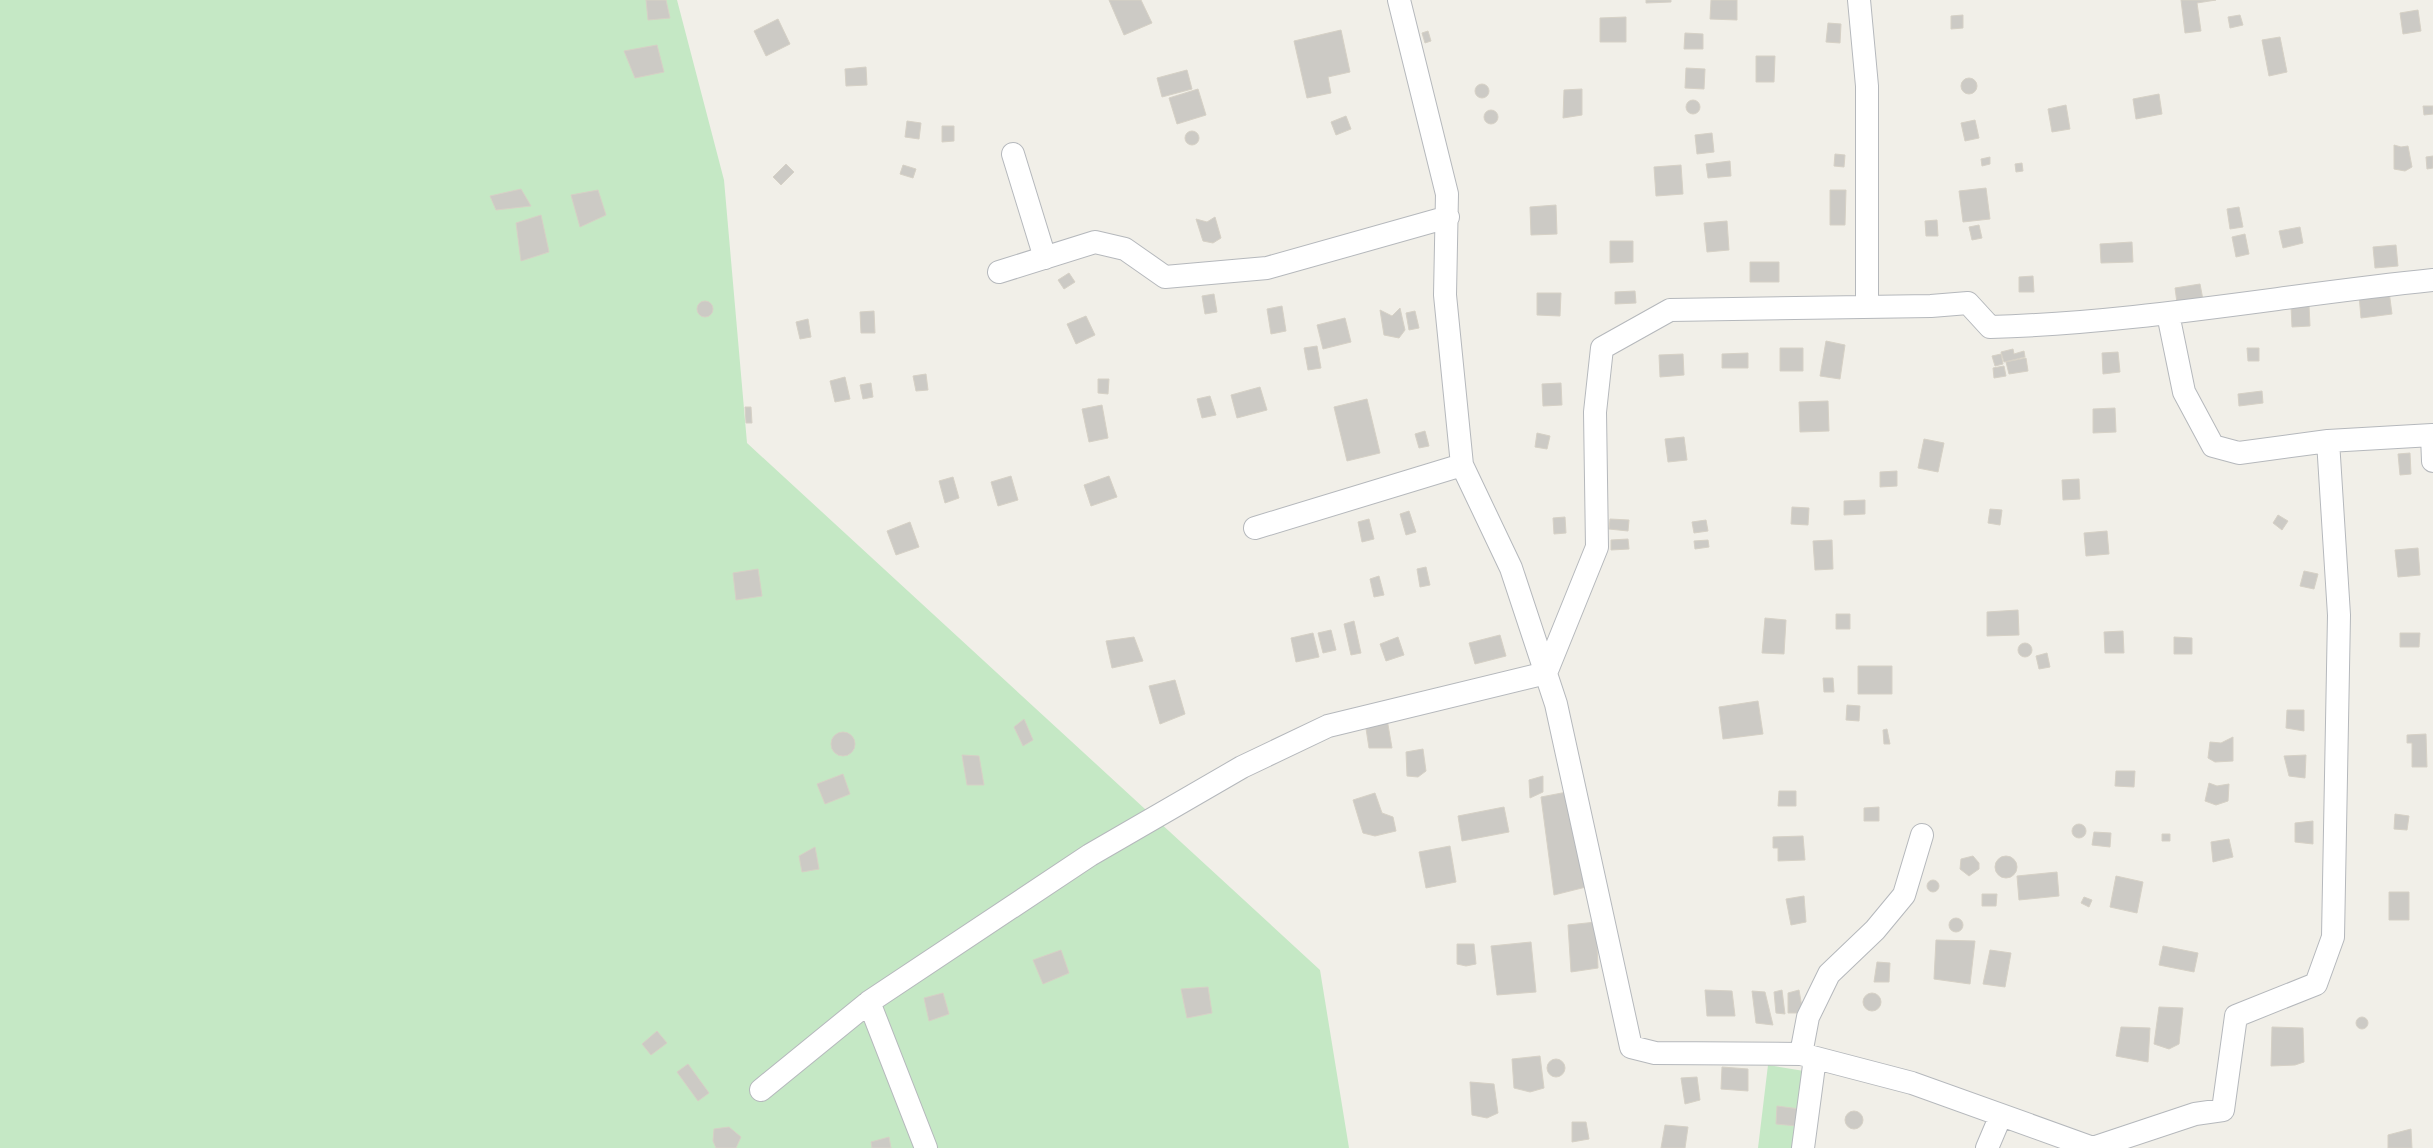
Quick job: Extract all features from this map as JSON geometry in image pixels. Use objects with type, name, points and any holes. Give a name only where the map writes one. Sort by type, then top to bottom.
[{"type":"street","points":[[1399,0],[1447,194],[1448,217],[1445,295],[1462,465],[1511,568],[1556,704],[1631,1047],[1655,1053],[1808,1056],[1912,1083],[2093,1148],[2196,1114],[2223,1110],[2236,1016],[2316,984],[2333,937],[2339,615],[2328,441]]},
{"type":"street","points":[[1859,0],[1867,86],[1867,307]]},
{"type":"street","points":[[1013,154],[1045,258]]},
{"type":"street","points":[[999,272],[1095,242],[1125,250],[1165,277],[1259,268],[1448,217]]},
{"type":"street","points":[[1546,673],[1597,546],[1595,412],[1602,348],[1670,310],[1867,307],[1968,303],[1990,327],[2044,325],[2168,314],[2325,291],[2433,280]]},
{"type":"street","points":[[2168,314],[2184,392],[2213,446],[2239,453],[2328,441],[2432,435],[2433,461]]},
{"type":"street","points":[[1255,528],[1462,465]]},
{"type":"street","points":[[761,1090],[869,1002],[1090,855],[1242,767],[1328,726],[1546,673]]},
{"type":"street","points":[[1803,1148],[1808,1056],[1808,1017],[1829,974],[1875,930],[1904,894],[1922,835]]},
{"type":"street","points":[[869,1002],[927,1147]]},
{"type":"street","points":[[1987,1148],[2001,1115]]},
{"type":"green space","points":[[0,0],[677,0],[724,180],[747,443],[1320,970],[1349,1148],[0,1148]]},
{"type":"green space","points":[[1768,1065],[1804,1071],[1796,1148],[1758,1148]]},
{"type":"building","points":[[646,0],[666,0],[670,18],[648,20]]},
{"type":"building","points":[[1109,0],[1141,0],[1152,23],[1124,35]]},
{"type":"building","points":[[1646,0],[1671,0],[1671,2],[1646,3]]},
{"type":"building","points":[[1711,0],[1737,0],[1737,20],[1710,19]]},
{"type":"building","points":[[2181,0],[2216,0],[2197,3],[2201,31],[2185,33]]},
{"type":"building","points":[[2418,10],[2421,31],[2403,34],[2400,13]]},
{"type":"building","points":[[1963,15],[1963,28],[1951,29],[1951,16]]},
{"type":"building","points":[[2240,15],[2243,25],[2230,28],[2228,17]]},
{"type":"building","points":[[1626,17],[1626,42],[1600,42],[1600,18]]},
{"type":"building","points":[[778,19],[790,44],[766,56],[754,31]]},
{"type":"building","points":[[1828,23],[1841,24],[1840,43],[1826,42]]},
{"type":"building","points":[[1341,30],[1350,72],[1328,77],[1331,93],[1307,98],[1294,41]]},
{"type":"building","points":[[1428,31],[1431,41],[1425,43],[1422,33]]},
{"type":"building","points":[[1685,33],[1703,34],[1703,49],[1684,49]]},
{"type":"building","points":[[2280,37],[2287,72],[2269,76],[2262,40]]},
{"type":"building","points":[[657,45],[664,72],[635,78],[624,51]]},
{"type":"building","points":[[1756,56],[1775,56],[1774,82],[1756,82]]},
{"type":"building","points":[[866,67],[867,85],[846,86],[845,69]]},
{"type":"building","points":[[1686,68],[1705,69],[1704,89],[1685,88]]},
{"type":"building","points":[[1187,70],[1192,89],[1162,97],[1157,78]]},
{"type":"building","points":[[1966,78],[1972,78],[1977,83],[1975,92],[1972,94],[1966,94],[1961,89],[1961,83]]},
{"type":"building","points":[[1479,84],[1485,84],[1489,88],[1489,94],[1485,98],[1479,98],[1475,94],[1475,88]]},
{"type":"building","points":[[1198,89],[1206,115],[1177,124],[1169,98]]},
{"type":"building","points":[[1582,89],[1582,115],[1563,118],[1564,90]]},
{"type":"building","points":[[2159,94],[2162,114],[2136,119],[2133,99]]},
{"type":"building","points":[[1690,100],[1696,100],[1700,104],[1700,110],[1696,114],[1690,114],[1686,110],[1686,104]]},
{"type":"building","points":[[2066,105],[2070,129],[2052,132],[2048,109]]},
{"type":"building","points":[[2423,106],[2433,106],[2433,114],[2424,115]]},
{"type":"building","points":[[1488,110],[1494,110],[1498,114],[1498,120],[1494,124],[1488,124],[1484,120],[1484,114]]},
{"type":"building","points":[[1346,116],[1351,129],[1336,135],[1331,122]]},
{"type":"building","points":[[1975,120],[1979,138],[1965,141],[1961,123]]},
{"type":"building","points":[[907,121],[921,123],[919,139],[905,137]]},
{"type":"building","points":[[942,126],[954,126],[954,141],[942,142]]},
{"type":"building","points":[[1189,131],[1195,131],[1199,135],[1199,141],[1195,145],[1189,145],[1185,141],[1185,135]]},
{"type":"building","points":[[1712,133],[1714,152],[1697,154],[1695,135]]},
{"type":"building","points":[[2394,145],[2401,147],[2408,146],[2412,167],[2405,171],[2394,169]]},
{"type":"building","points":[[1835,154],[1845,155],[1844,167],[1834,166]]},
{"type":"building","points":[[2433,156],[2433,168],[2427,169],[2426,157]]},
{"type":"building","points":[[1990,157],[1990,164],[1982,166],[1981,159]]},
{"type":"building","points":[[1730,161],[1731,176],[1708,178],[1706,164]]},
{"type":"building","points":[[2022,163],[2023,171],[2016,172],[2015,164]]},
{"type":"building","points":[[786,164],[794,172],[781,185],[773,177]]},
{"type":"building","points":[[903,165],[916,169],[913,178],[900,174]]},
{"type":"building","points":[[1681,165],[1683,194],[1656,196],[1654,167]]},
{"type":"building","points":[[1986,188],[1990,219],[1963,222],[1959,191]]},
{"type":"building","points":[[521,189],[531,206],[496,210],[490,196]]},
{"type":"building","points":[[598,190],[606,215],[580,227],[571,195]]},
{"type":"building","points":[[1830,190],[1846,190],[1845,225],[1830,225]]},
{"type":"building","points":[[1556,205],[1557,234],[1531,235],[1530,207]]},
{"type":"building","points":[[2239,207],[2243,227],[2230,229],[2227,209]]},
{"type":"building","points":[[541,215],[549,252],[521,261],[516,223]]},
{"type":"building","points":[[1215,217],[1221,238],[1213,243],[1203,241],[1196,219],[1207,222]]},
{"type":"building","points":[[1937,220],[1938,236],[1926,236],[1925,221]]},
{"type":"building","points":[[1727,221],[1729,250],[1707,252],[1704,223]]},
{"type":"building","points":[[1979,225],[1982,238],[1972,240],[1969,227]]},
{"type":"building","points":[[2300,227],[2303,243],[2283,248],[2279,231]]},
{"type":"building","points":[[2245,234],[2249,254],[2236,257],[2232,237]]},
{"type":"building","points":[[1610,241],[1633,241],[1633,262],[1610,263]]},
{"type":"building","points":[[2132,242],[2133,262],[2101,263],[2100,244]]},
{"type":"building","points":[[2396,245],[2398,266],[2375,268],[2373,247]]},
{"type":"building","points":[[1750,262],[1779,262],[1779,282],[1750,282]]},
{"type":"building","points":[[1069,273],[1075,282],[1064,289],[1058,280]]},
{"type":"building","points":[[2033,276],[2034,292],[2019,292],[2019,277]]},
{"type":"building","points":[[2200,284],[2204,305],[2178,310],[2175,288]]},
{"type":"building","points":[[1635,291],[1636,303],[1615,304],[1615,292]]},
{"type":"building","points":[[2389,291],[2392,314],[2361,318],[2359,295]]},
{"type":"building","points":[[1537,293],[1561,293],[1560,316],[1537,315]]},
{"type":"building","points":[[1214,294],[1217,312],[1205,314],[1202,296]]},
{"type":"building","points":[[705,301],[712,306],[713,309],[708,316],[705,317],[698,312],[697,309],[702,302]]},
{"type":"building","points":[[2309,305],[2310,326],[2292,327],[2291,306]]},
{"type":"building","points":[[1282,306],[1286,331],[1271,334],[1267,309]]},
{"type":"building","points":[[1400,308],[1405,330],[1399,338],[1384,335],[1380,310],[1392,316]]},
{"type":"building","points":[[874,311],[875,333],[861,333],[860,312]]},
{"type":"building","points":[[1415,311],[1419,328],[1409,330],[1406,313]]},
{"type":"building","points":[[1086,316],[1095,335],[1076,344],[1067,324]]},
{"type":"building","points":[[1345,318],[1351,342],[1323,349],[1317,325]]},
{"type":"building","points":[[808,319],[811,337],[800,339],[796,322]]},
{"type":"building","points":[[1826,341],[1845,345],[1840,379],[1820,376]]},
{"type":"building","points":[[1317,346],[1321,368],[1308,370],[1304,348]]},
{"type":"building","points":[[1780,348],[1803,348],[1803,371],[1780,371]]},
{"type":"building","points":[[2247,348],[2259,348],[2259,361],[2248,361]]},
{"type":"building","points":[[2013,349],[2014,354],[2024,351],[2025,357],[2004,362],[2001,352]]},
{"type":"building","points":[[2118,352],[2120,372],[2103,374],[2102,353]]},
{"type":"building","points":[[1748,353],[1748,368],[1722,368],[1722,354]]},
{"type":"building","points":[[1683,354],[1684,375],[1660,377],[1659,355]]},
{"type":"building","points":[[2001,354],[2003,364],[1995,366],[1992,356]]},
{"type":"building","points":[[2026,358],[2028,371],[2009,374],[2006,362]]},
{"type":"building","points":[[2004,366],[2006,376],[1994,378],[1993,368]]},
{"type":"building","points":[[926,374],[928,390],[916,391],[913,376]]},
{"type":"building","points":[[845,377],[850,399],[835,402],[830,381]]},
{"type":"building","points":[[1098,379],[1109,379],[1108,394],[1098,393]]},
{"type":"building","points":[[871,383],[873,397],[863,399],[860,385]]},
{"type":"building","points":[[1561,383],[1562,405],[1543,406],[1542,384]]},
{"type":"building","points":[[1260,387],[1267,410],[1237,418],[1231,395]]},
{"type":"building","points":[[2262,391],[2263,403],[2239,406],[2238,394]]},
{"type":"building","points":[[1210,396],[1216,415],[1202,418],[1197,399]]},
{"type":"building","points":[[1367,399],[1380,453],[1347,461],[1334,407]]},
{"type":"building","points":[[1828,401],[1829,431],[1800,432],[1799,402]]},
{"type":"building","points":[[1102,405],[1108,438],[1089,442],[1082,409]]},
{"type":"building","points":[[745,407],[751,407],[752,423],[746,423]]},
{"type":"building","points":[[2115,408],[2116,432],[2093,433],[2093,409]]},
{"type":"building","points":[[1425,431],[1429,446],[1419,448],[1415,434]]},
{"type":"building","points":[[1537,433],[1550,436],[1547,449],[1535,447]]},
{"type":"building","points":[[1684,437],[1687,460],[1668,462],[1665,439]]},
{"type":"building","points":[[1924,439],[1944,443],[1938,472],[1918,468]]},
{"type":"building","points":[[2410,453],[2411,474],[2400,475],[2398,454]]},
{"type":"building","points":[[1897,471],[1897,486],[1880,487],[1880,472]]},
{"type":"building","points":[[1011,476],[1018,500],[998,506],[991,482]]},
{"type":"building","points":[[1109,476],[1117,497],[1091,506],[1084,485]]},
{"type":"building","points":[[953,477],[959,498],[945,503],[939,481]]},
{"type":"building","points":[[2079,479],[2080,499],[2063,500],[2062,480]]},
{"type":"building","points":[[1865,500],[1865,514],[1844,515],[1844,501]]},
{"type":"building","points":[[1792,507],[1809,508],[1808,525],[1791,524]]},
{"type":"building","points":[[1990,509],[2002,510],[2000,525],[1988,523]]},
{"type":"building","points":[[1409,511],[1416,532],[1406,535],[1400,514]]},
{"type":"building","points":[[2278,515],[2288,521],[2282,530],[2273,523]]},
{"type":"building","points":[[1565,517],[1566,533],[1554,534],[1553,518]]},
{"type":"building","points":[[1369,519],[1374,539],[1362,542],[1358,522]]},
{"type":"building","points":[[1610,519],[1629,520],[1628,531],[1609,529]]},
{"type":"building","points":[[1706,520],[1708,531],[1694,533],[1692,522]]},
{"type":"building","points":[[910,522],[919,547],[896,555],[887,531]]},
{"type":"building","points":[[2107,531],[2109,554],[2086,556],[2084,533]]},
{"type":"building","points":[[1628,539],[1629,549],[1611,550],[1611,540]]},
{"type":"building","points":[[1708,540],[1709,547],[1695,549],[1694,541]]},
{"type":"building","points":[[1832,540],[1833,569],[1815,570],[1813,541]]},
{"type":"building","points":[[2418,548],[2420,575],[2398,577],[2395,550]]},
{"type":"building","points":[[1426,567],[1430,585],[1420,587],[1417,569]]},
{"type":"building","points":[[758,569],[762,596],[736,600],[733,573]]},
{"type":"building","points":[[2304,571],[2318,574],[2314,589],[2300,586]]},
{"type":"building","points":[[1379,576],[1384,595],[1374,597],[1370,579]]},
{"type":"building","points":[[2018,610],[2019,635],[1987,636],[1987,612]]},
{"type":"building","points":[[1836,614],[1850,614],[1850,629],[1836,629]]},
{"type":"building","points":[[1765,618],[1786,620],[1784,654],[1762,653]]},
{"type":"building","points":[[1354,621],[1361,653],[1351,655],[1344,624]]},
{"type":"building","points":[[1331,630],[1336,650],[1323,653],[1318,633]]},
{"type":"building","points":[[2123,631],[2124,653],[2105,653],[2104,632]]},
{"type":"building","points":[[1313,633],[1319,657],[1296,662],[1291,638]]},
{"type":"building","points":[[2400,633],[2420,633],[2419,647],[2400,647]]},
{"type":"building","points":[[1500,635],[1506,656],[1475,664],[1469,643]]},
{"type":"building","points":[[1134,637],[1143,661],[1112,668],[1106,641]]},
{"type":"building","points":[[1398,637],[1404,655],[1386,661],[1380,644]]},
{"type":"building","points":[[2174,637],[2192,638],[2192,654],[2174,654]]},
{"type":"building","points":[[2022,643],[2028,643],[2032,647],[2032,653],[2028,657],[2022,657],[2018,653],[2018,647]]},
{"type":"building","points":[[2047,653],[2050,667],[2039,669],[2036,656]]},
{"type":"building","points":[[1858,666],[1892,666],[1892,694],[1858,694]]},
{"type":"building","points":[[1823,678],[1833,678],[1834,692],[1824,692]]},
{"type":"building","points":[[1175,680],[1185,714],[1160,724],[1149,686]]},
{"type":"building","points":[[1758,701],[1763,734],[1723,739],[1719,707]]},
{"type":"building","points":[[1847,705],[1860,706],[1859,721],[1846,720]]},
{"type":"building","points":[[2287,710],[2304,710],[2304,731],[2286,728]]},
{"type":"building","points":[[1024,719],[1033,740],[1023,746],[1014,727]]},
{"type":"building","points":[[1387,719],[1392,748],[1369,748],[1365,722]]},
{"type":"building","points":[[1887,729],[1890,744],[1884,744],[1883,730]]},
{"type":"building","points":[[843,732],[851,736],[855,744],[851,752],[843,756],[835,752],[831,744],[835,736]]},
{"type":"building","points":[[2426,734],[2427,767],[2412,767],[2412,743],[2407,743],[2407,735]]},
{"type":"building","points":[[2233,737],[2233,761],[2215,762],[2208,758],[2210,742],[2221,743]]},
{"type":"building","points":[[1423,749],[1426,771],[1418,777],[1407,776],[1406,752]]},
{"type":"building","points":[[962,755],[979,756],[984,785],[967,785]]},
{"type":"building","points":[[2306,755],[2305,778],[2289,776],[2284,756]]},
{"type":"building","points":[[2116,771],[2135,771],[2134,787],[2115,786]]},
{"type":"building","points":[[843,774],[850,794],[825,804],[817,784]]},
{"type":"building","points":[[1543,776],[1543,792],[1530,798],[1529,780]]},
{"type":"building","points":[[2209,783],[2217,786],[2229,784],[2228,801],[2216,805],[2205,801]]},
{"type":"building","points":[[1779,791],[1796,791],[1796,806],[1778,806]]},
{"type":"building","points":[[1567,792],[1586,887],[1554,895],[1541,797]]},
{"type":"building","points":[[1375,793],[1382,813],[1393,817],[1396,831],[1375,836],[1363,833],[1353,800]]},
{"type":"building","points":[[1504,807],[1509,832],[1462,841],[1458,816]]},
{"type":"building","points":[[1879,807],[1879,821],[1864,821],[1864,808]]},
{"type":"building","points":[[2395,814],[2409,816],[2407,830],[2394,829]]},
{"type":"building","points":[[2313,821],[2313,844],[2295,842],[2295,823]]},
{"type":"building","points":[[2076,824],[2082,824],[2086,828],[2086,834],[2082,838],[2076,838],[2072,834],[2072,828]]},
{"type":"building","points":[[2094,832],[2111,833],[2110,847],[2092,845]]},
{"type":"building","points":[[2162,834],[2170,834],[2170,841],[2162,841]]},
{"type":"building","points":[[1803,836],[1805,860],[1778,861],[1778,848],[1773,848],[1773,837]]},
{"type":"building","points":[[2229,839],[2233,857],[2213,862],[2211,842]]},
{"type":"building","points":[[1450,846],[1456,882],[1426,888],[1419,852]]},
{"type":"building","points":[[815,847],[819,869],[802,872],[799,856]]},
{"type":"building","points":[[1973,856],[1979,863],[1979,869],[1969,876],[1960,869],[1961,859]]},
{"type":"building","points":[[2006,856],[2014,859],[2017,867],[2014,875],[2006,878],[1998,875],[1995,867],[1998,859]]},
{"type":"building","points":[[2057,872],[2059,896],[2019,900],[2017,876]]},
{"type":"building","points":[[2116,876],[2143,882],[2137,913],[2110,907]]},
{"type":"building","points":[[1931,880],[1935,880],[1939,886],[1935,892],[1931,892],[1927,888],[1927,884]]},
{"type":"building","points":[[2389,892],[2409,892],[2409,920],[2389,920]]},
{"type":"building","points":[[1982,894],[1997,894],[1996,906],[1982,906]]},
{"type":"building","points":[[1804,896],[1806,922],[1791,925],[1786,899]]},
{"type":"building","points":[[2084,897],[2092,900],[2089,907],[2081,903]]},
{"type":"building","points":[[1953,918],[1959,918],[1963,922],[1963,928],[1959,932],[1953,932],[1949,928],[1949,922]]},
{"type":"building","points":[[1596,922],[1598,968],[1571,972],[1568,925]]},
{"type":"building","points":[[1936,940],[1975,941],[1970,984],[1934,979]]},
{"type":"building","points":[[1531,942],[1536,992],[1497,995],[1491,946]]},
{"type":"building","points":[[1457,944],[1474,944],[1476,964],[1466,966],[1457,964]]},
{"type":"building","points":[[2163,946],[2198,953],[2194,972],[2159,965]]},
{"type":"building","points":[[1061,950],[1069,973],[1043,984],[1033,960]]},
{"type":"building","points":[[1990,950],[2011,953],[2005,987],[1983,984]]},
{"type":"building","points":[[1877,962],[1890,963],[1889,982],[1874,982]]},
{"type":"building","points":[[1208,987],[1212,1013],[1187,1018],[1181,989]]},
{"type":"building","points":[[1705,990],[1732,991],[1735,1016],[1707,1016]]},
{"type":"building","points":[[1782,990],[1785,1014],[1776,1013],[1774,992]]},
{"type":"building","points":[[1799,990],[1803,1013],[1788,1013],[1788,993]]},
{"type":"building","points":[[1752,991],[1765,992],[1773,1025],[1756,1023]]},
{"type":"building","points":[[943,993],[949,1014],[929,1021],[924,998]]},
{"type":"building","points":[[1872,993],[1878,996],[1881,1002],[1878,1008],[1872,1011],[1866,1008],[1863,1002],[1866,996]]},
{"type":"building","points":[[2159,1007],[2183,1008],[2179,1044],[2169,1049],[2154,1044]]},
{"type":"building","points":[[2360,1017],[2364,1017],[2368,1023],[2364,1029],[2360,1029],[2356,1025],[2356,1021]]},
{"type":"building","points":[[2121,1027],[2150,1028],[2148,1062],[2116,1056]]},
{"type":"building","points":[[2272,1027],[2303,1028],[2304,1062],[2295,1065],[2271,1066]]},
{"type":"building","points":[[657,1031],[667,1043],[651,1055],[642,1044]]},
{"type":"building","points":[[1540,1056],[1544,1088],[1530,1092],[1514,1088],[1512,1059]]},
{"type":"building","points":[[1556,1059],[1562,1062],[1565,1068],[1562,1074],[1556,1077],[1550,1074],[1547,1068],[1550,1062]]},
{"type":"building","points":[[688,1064],[709,1093],[698,1101],[677,1072]]},
{"type":"building","points":[[1722,1067],[1748,1069],[1748,1091],[1721,1089]]},
{"type":"building","points":[[1697,1077],[1700,1100],[1685,1104],[1681,1078]]},
{"type":"building","points":[[1470,1082],[1494,1084],[1498,1113],[1487,1118],[1472,1115]]},
{"type":"building","points":[[1777,1106],[1800,1109],[1797,1126],[1776,1124]]},
{"type":"building","points":[[1854,1111],[1860,1114],[1863,1120],[1860,1126],[1854,1129],[1848,1126],[1845,1120],[1848,1114]]},
{"type":"building","points":[[1572,1122],[1586,1122],[1589,1139],[1572,1142]]},
{"type":"building","points":[[1665,1125],[1688,1127],[1685,1148],[1661,1148]]},
{"type":"building","points":[[729,1127],[741,1137],[736,1148],[716,1148],[713,1141],[714,1129]]},
{"type":"building","points":[[2411,1129],[2412,1148],[2388,1148],[2388,1135]]},
{"type":"building","points":[[889,1137],[891,1148],[872,1148],[871,1142]]}]
